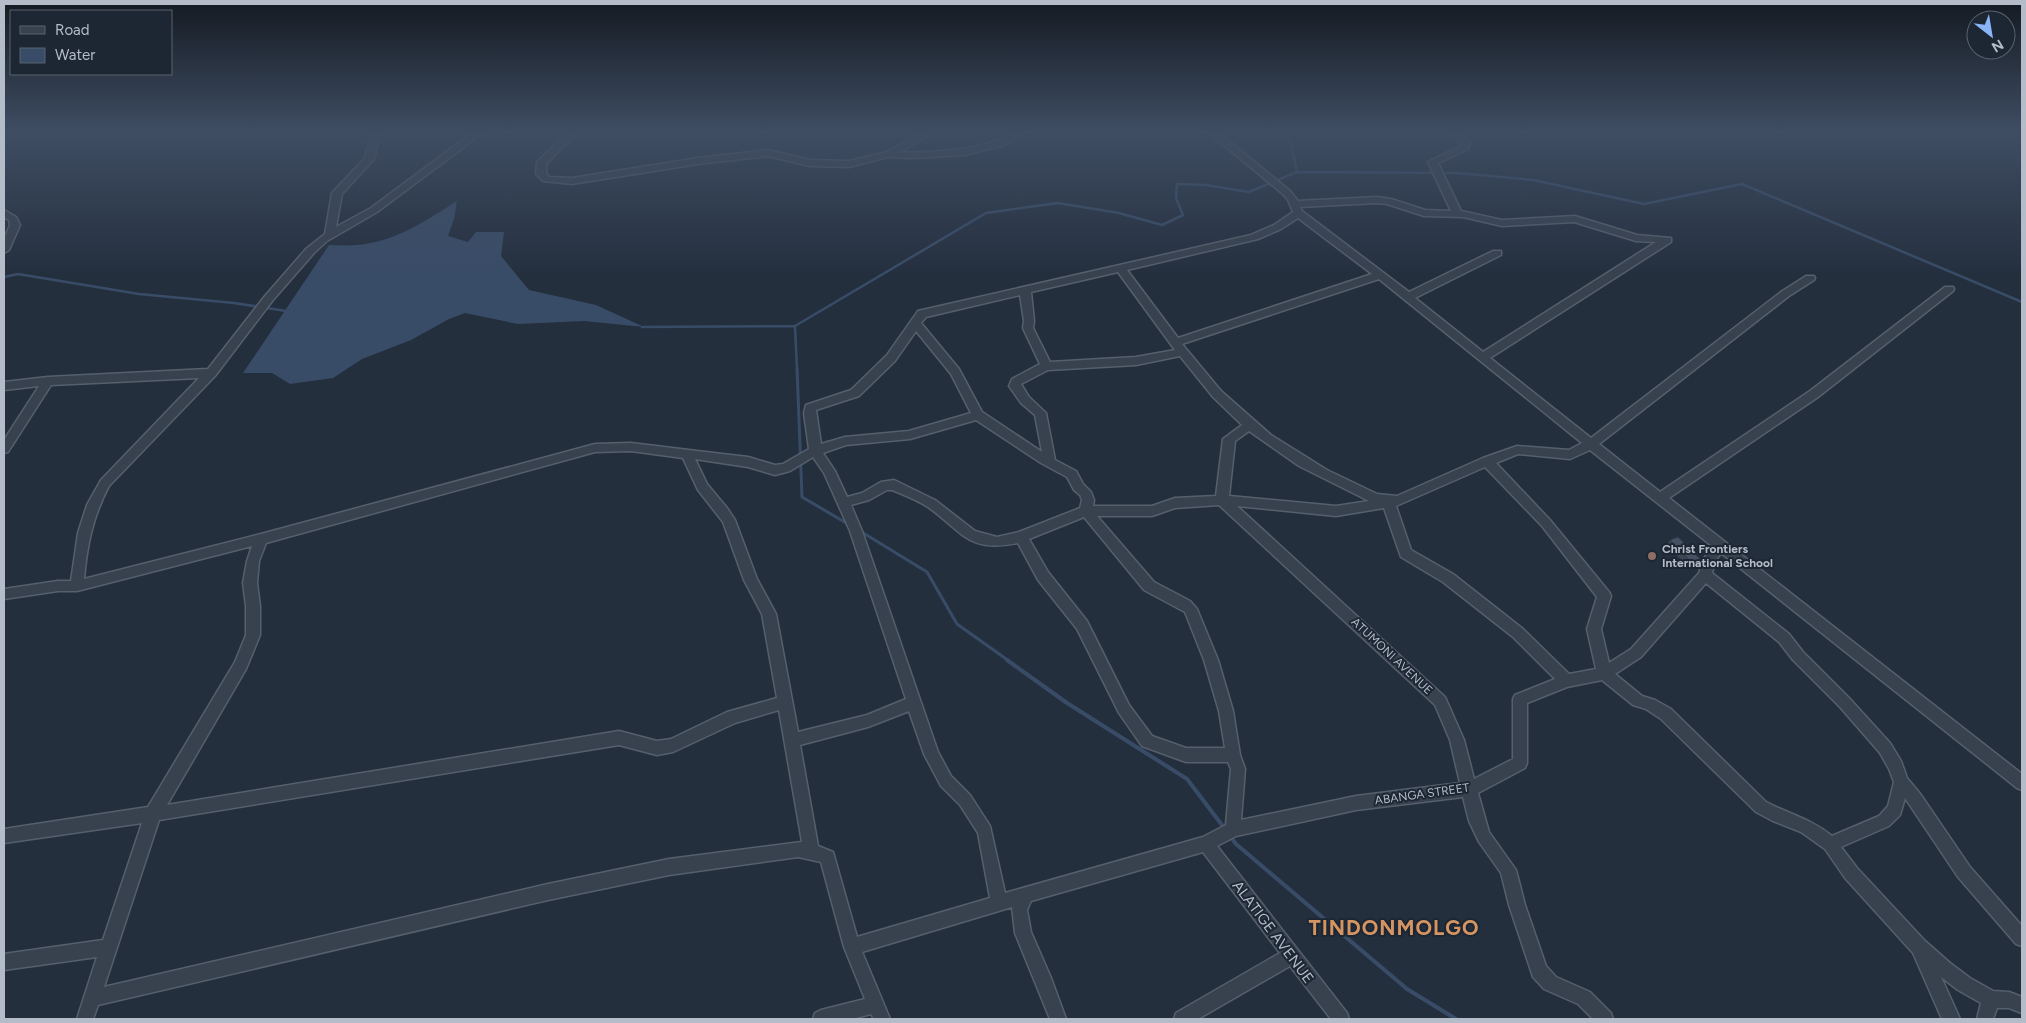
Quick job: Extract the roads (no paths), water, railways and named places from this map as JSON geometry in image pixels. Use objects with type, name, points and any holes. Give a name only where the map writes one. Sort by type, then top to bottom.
[{"type":"street","points":[[330,235],[337,193],[350,180]]},
{"type":"street","points":[[77,586],[84,533],[93,505],[105,483],[198,385],[211,374],[269,298],[310,251],[330,235],[374,210],[415,180]]},
{"type":"street","points":[[550,180],[581,180]]},
{"type":"street","points":[[1271,180],[1287,193],[1297,209],[2022,784]]},
{"type":"street","points":[[1442,180],[1457,214]]},
{"type":"street","points":[[999,903],[985,831],[965,800],[946,781],[931,754],[856,531],[829,471],[816,451],[817,440],[808,415],[810,408],[856,393],[891,358],[916,324],[918,318],[928,312],[1254,237],[1274,230],[1297,209],[1377,200],[1424,213],[1457,214],[1502,223],[1575,218],[1636,238],[1666,240],[1483,357]]},
{"type":"street","points":[[4,213],[13,219],[14,226],[4,250]]},
{"type":"street","points":[[1408,297],[1496,253]]},
{"type":"street","points":[[1121,269],[1204,380],[1250,424],[1281,449],[1306,464],[1377,500],[1388,502]]},
{"type":"street","points":[[1176,342],[1365,281],[1380,274]]},
{"type":"street","points":[[844,502],[864,498],[885,485],[894,485],[931,503],[971,534],[983,540],[997,542],[1021,537],[1086,511],[1152,511],[1174,503],[1222,500],[1336,510],[1398,501],[1486,461],[1516,450],[1570,455],[1591,444],[1682,372],[1785,294],[1810,278]]},
{"type":"street","points":[[1025,290],[1029,321],[1028,328],[1046,366]]},
{"type":"street","points":[[1660,498],[1814,394],[1950,290]]},
{"type":"street","points":[[916,324],[955,372],[978,415],[1050,463],[1072,474],[1078,486],[1085,492],[1088,500],[1086,511],[1150,589],[1184,603],[1190,609],[1211,660],[1226,711],[1232,755],[1238,769],[1233,829]]},
{"type":"street","points":[[1050,463],[1040,413],[1019,393],[1015,384],[1046,366],[1136,361],[1183,352]]},
{"type":"street","points":[[4,386],[48,381],[211,374]]},
{"type":"street","points":[[4,449],[48,381]]},
{"type":"street","points":[[4,594],[58,586],[77,586],[261,539],[595,448],[630,447],[748,462],[775,470],[786,468],[816,451],[845,441],[910,436],[926,429],[978,415]]},
{"type":"street","points":[[1222,500],[1229,439],[1250,424]]},
{"type":"street","points":[[686,454],[702,487],[723,510],[729,520],[751,580],[769,614],[811,851]]},
{"type":"street","points":[[1486,461],[1546,523],[1604,596],[1594,629],[1604,673],[1638,701],[1650,704],[1666,714],[1761,807],[1785,820],[1806,826],[1830,844],[1852,873],[1919,947],[1964,984],[1991,999],[2009,1000],[2022,1005]]},
{"type":"street","name":"ATUMONI AVENUE","points":[[1222,500],[1440,701],[1457,740],[1477,821],[1484,836],[1508,870],[1538,971],[1550,983],[1584,998],[1605,1019]]},
{"type":"street","points":[[1388,502],[1406,553],[1448,578],[1518,633],[1566,681]]},
{"type":"street","points":[[1021,537],[1043,576],[1082,625],[1124,709],[1148,741],[1160,748],[1186,755],[1232,755]]},
{"type":"street","points":[[86,1019],[153,814],[241,665],[253,635],[253,606],[250,583],[253,561],[261,539]]},
{"type":"street","name":"ABANGA STREET","points":[[852,947],[1206,844],[1233,829],[1356,803],[1470,789],[1520,763],[1520,699],[1566,681],[1604,673],[1636,653],[1705,575],[1709,560],[1720,544]]},
{"type":"street","points":[[1705,575],[1784,638],[1798,656],[1845,703],[1885,748],[1896,766],[1901,782],[1916,800],[1964,872],[2022,938]]},
{"type":"street","points":[[4,836],[153,814],[619,738],[657,748],[674,744],[732,717],[786,702]]},
{"type":"street","points":[[792,740],[868,721],[913,704]]},
{"type":"street","points":[[1830,844],[1884,821],[1895,810],[1901,782]]},
{"type":"street","name":"ALATIGE AVENUE","points":[[1206,844],[1341,1019]]},
{"type":"street","points":[[92,998],[548,892],[669,867],[798,849],[811,851],[826,857],[852,947],[880,1012],[821,1019]]},
{"type":"street","points":[[1026,895],[1019,910],[1023,933],[1043,978],[1058,1019]]},
{"type":"street","points":[[4,962],[109,947]]},
{"type":"street","points":[[1919,947],[1951,1019]]},
{"type":"street","points":[[1182,1019],[1291,956]]},
{"type":"street","points":[[1985,1019],[1991,999]]},
{"type":"water","points":[[457,201],[454,219],[448,236],[468,242],[476,232],[504,232],[501,256],[529,290],[596,305],[644,327],[584,321],[518,324],[465,313],[449,319],[411,340],[362,359],[333,378],[290,384],[272,373],[243,373],[329,245],[356,245],[383,240],[434,216]]},
{"type":"waterway","points":[[795,326],[986,213],[1058,203],[1119,213],[1162,225],[1183,215],[1176,198],[1177,184],[1206,185],[1249,192],[1278,180]]},
{"type":"waterway","points":[[1530,180],[1644,204],[1742,184],[2022,302]]},
{"type":"waterway","points":[[4,277],[18,274],[139,294],[234,303],[286,311]]},
{"type":"waterway","points":[[642,327],[795,326]]},
{"type":"waterway","points":[[795,326],[797,369]]},
{"type":"waterway","points":[[797,368],[802,497],[848,524]]},
{"type":"waterway","points":[[860,531],[927,572],[957,624],[1009,661]]},
{"type":"waterway","points":[[1007,660],[1067,703],[1187,779],[1225,829]]},
{"type":"waterway","points":[[1230,836],[1236,844],[1407,989],[1456,1019]]},
{"type":"place","name":"Christ Frontiers International School","points":[[1652,556]]},
{"type":"district","name":"TINDONMOLGO","points":[[1394,928]]}]
